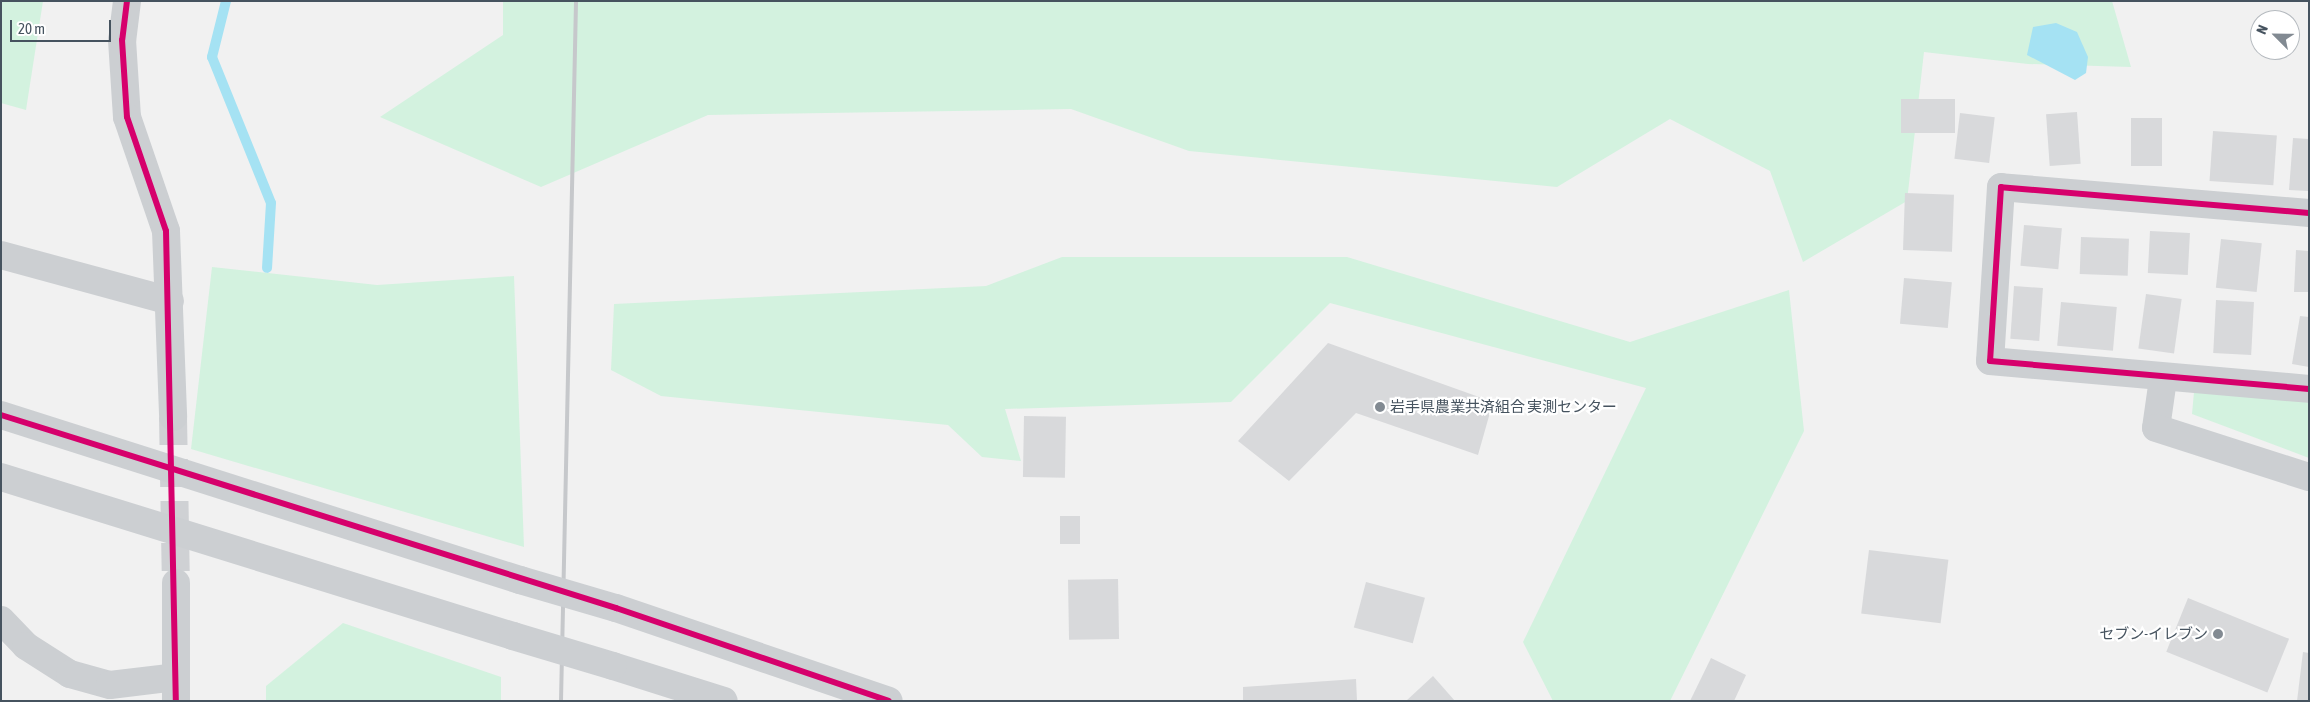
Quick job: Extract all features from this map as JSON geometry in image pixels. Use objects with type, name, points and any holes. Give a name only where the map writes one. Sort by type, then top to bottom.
[{"type":"street","points":[[127,1],[122,40],[127,117],[166,231],[173,417]]},
{"type":"street","points":[[2309,213],[2001,186],[1990,361],[2163,379],[2309,389]]},
{"type":"street","points":[[1,256],[170,301]]},
{"type":"street","points":[[2163,379],[2156,428],[2309,477]]},
{"type":"street","points":[[1,415],[520,580],[616,608],[890,701]]},
{"type":"street","points":[[1,477],[724,701]]},
{"type":"street","points":[[1,620],[26,646],[70,674],[110,685],[176,689],[176,583]]},
{"type":"green space","points":[[1,1],[43,1],[26,110],[1,103]]},
{"type":"green space","points":[[503,1],[2112,1],[2131,67],[2028,64],[1924,52],[1907,201],[1803,262],[1770,171],[1670,119],[1557,187],[1189,151],[1071,109],[708,115],[541,187],[380,117],[503,35]]},
{"type":"green space","points":[[1062,257],[1347,257],[1630,342],[1789,290],[1804,431],[1670,701],[1553,701],[1523,642],[1646,388],[1330,303],[1231,402],[1005,409],[1021,461],[982,457],[948,425],[661,396],[611,370],[614,304],[986,286]]},
{"type":"green space","points":[[212,267],[377,285],[514,276],[524,547],[191,449]]},
{"type":"green space","points":[[2194,392],[2309,400],[2309,458],[2192,414]]},
{"type":"green space","points":[[343,623],[501,677],[501,701],[266,701],[266,686]]},
{"type":"water","points":[[2056,23],[2077,32],[2088,57],[2086,73],[2075,80],[2027,55],[2033,27]]},
{"type":"building","points":[[1901,99],[1955,99],[1955,133],[1901,133]]},
{"type":"building","points":[[2077,112],[2081,164],[2050,166],[2046,114]]},
{"type":"building","points":[[1960,113],[1995,117],[1989,163],[1954,159]]},
{"type":"building","points":[[2131,118],[2162,118],[2162,166],[2131,166]]},
{"type":"building","points":[[2213,131],[2277,135],[2273,185],[2210,181]]},
{"type":"building","points":[[2293,138],[2309,139],[2309,191],[2289,190]]},
{"type":"building","points":[[1905,193],[1954,195],[1952,252],[1903,250]]},
{"type":"building","points":[[2024,225],[2062,228],[2058,269],[2020,266]]},
{"type":"building","points":[[2150,231],[2190,233],[2188,275],[2148,273]]},
{"type":"building","points":[[2081,237],[2129,239],[2128,276],[2080,274]]},
{"type":"building","points":[[2221,239],[2262,243],[2257,292],[2216,288]]},
{"type":"building","points":[[2296,250],[2309,251],[2309,292],[2294,292]]},
{"type":"building","points":[[1904,278],[1952,282],[1948,328],[1900,324]]},
{"type":"building","points":[[2014,286],[2043,288],[2039,341],[2010,339]]},
{"type":"building","points":[[2146,294],[2182,299],[2174,353],[2138,348]]},
{"type":"building","points":[[2216,300],[2254,302],[2251,355],[2213,353]]},
{"type":"building","points":[[2061,302],[2117,307],[2113,351],[2057,346]]},
{"type":"building","points":[[2300,316],[2309,317],[2309,367],[2292,364]]},
{"type":"building","name":"岩手県農業共済組合 実測センター","points":[[1328,343],[1493,402],[1478,455],[1356,413],[1289,481],[1238,441]]},
{"type":"building","points":[[1024,416],[1066,417],[1065,478],[1023,477]]},
{"type":"building","points":[[1060,516],[1080,516],[1080,544],[1060,544]]},
{"type":"building","points":[[1869,550],[1948,560],[1941,623],[1861,614]]},
{"type":"building","points":[[1118,579],[1119,639],[1069,640],[1068,580]]},
{"type":"building","points":[[1366,582],[1425,598],[1413,643],[1354,627]]},
{"type":"building","points":[[2188,598],[2289,639],[2267,693],[2166,652]]},
{"type":"building","points":[[2303,652],[2309,653],[2309,701],[2297,701]]},
{"type":"building","points":[[1711,658],[1746,675],[1734,701],[1690,701]]},
{"type":"building","points":[[1433,676],[1455,701],[1406,701]]},
{"type":"building","points":[[1356,679],[1357,701],[1243,701],[1243,687]]},
{"type":"waterway","points":[[226,1],[212,57],[271,203],[267,268]]},
{"type":"tunnel","points":[[173,417],[176,583]]},
{"type":"railway","points":[[561,701],[576,1]]},
{"type":"cycle path","points":[[127,1],[122,40],[127,117],[166,231],[176,701]]},
{"type":"cycle path","points":[[2309,213],[2001,187],[1990,361],[2309,389]]},
{"type":"cycle path","points":[[1,415],[616,608],[889,701]]},
{"type":"place","name":"岩手県農業共済組合 実測センター","points":[[1380,407]]},
{"type":"place","name":"セブン-イレブン","points":[[2218,634]]}]
